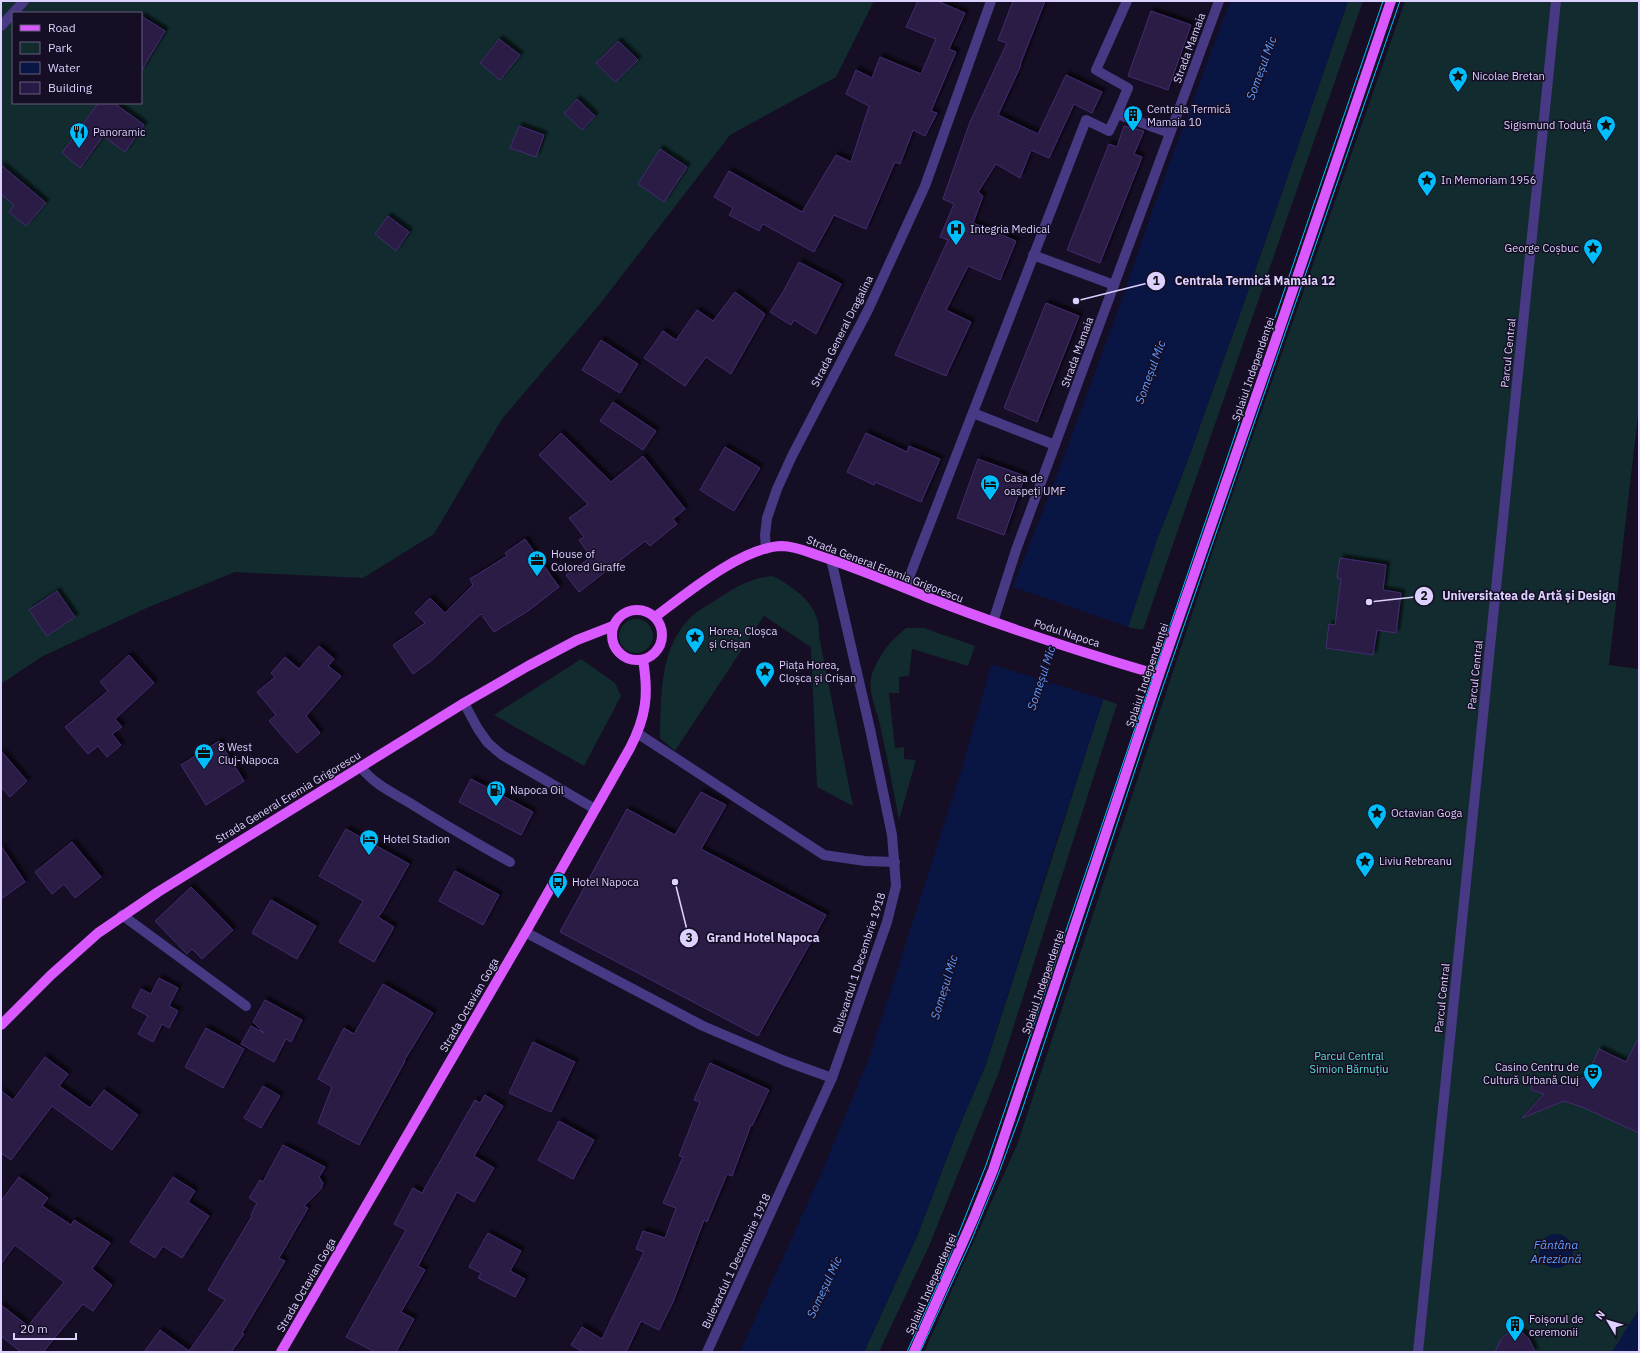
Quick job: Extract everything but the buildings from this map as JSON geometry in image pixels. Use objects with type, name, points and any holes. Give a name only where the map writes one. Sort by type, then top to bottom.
[{"type":"main road","name":"Splaiul Independenței","points":[[914,1352],[993,1170],[1159,675],[1278,333],[1391,1]]},
{"type":"main road","name":"Strada General Eremia Grigorescu","points":[[766,549],[783,546],[800,549],[1008,627]]},
{"type":"main road","points":[[655,617],[717,572],[751,553],[766,549]]},
{"type":"main road","points":[[635,610],[649,613],[655,617],[660,624],[662,640],[654,655],[643,660],[631,660],[619,653],[614,647],[612,640],[613,626],[622,615],[635,610]]},
{"type":"main road","name":"Strada General Eremia Grigorescu","points":[[1,1025],[72,956],[98,933],[122,915],[464,703],[577,640],[613,626]]},
{"type":"main road","name":"Podul Napoca","points":[[1008,627],[1159,675]]},
{"type":"main road","name":"Strada Octavian Goga","points":[[281,1352],[525,932],[637,733],[646,705],[646,678],[643,660]]},
{"type":"street","points":[[14,12],[24,1]]},
{"type":"street","name":"Strada General Dragalina","points":[[766,549],[765,535],[767,518],[777,489],[792,456],[868,310],[925,186],[991,1]]},
{"type":"street","points":[[905,588],[1086,120],[1109,131],[1128,88],[1096,70],[1127,1]]},
{"type":"street","name":"Strada Mamaia","points":[[993,622],[1016,550],[1219,1]]},
{"type":"street","name":"Parcul Central","points":[[1418,1352],[1556,1]]},
{"type":"street","points":[[1,26],[12,14]]},
{"type":"street","points":[[1117,114],[1170,134]]},
{"type":"street","points":[[1033,255],[1114,284]]},
{"type":"street","points":[[973,412],[1055,445]]},
{"type":"street","name":"Bulevardul 1 Decembrie 1918","points":[[707,1352],[832,1078],[892,907],[896,886],[892,835],[870,729],[830,560]]},
{"type":"street","points":[[464,703],[478,729],[488,743],[502,755],[595,809]]},
{"type":"street","points":[[637,733],[824,855],[865,861],[895,862]]},
{"type":"street","points":[[361,767],[365,773],[377,783],[453,831],[510,862]]},
{"type":"street","points":[[122,915],[246,1006]]},
{"type":"street","points":[[525,932],[703,1026],[785,1061],[832,1078]]},
{"type":"green space","points":[[1,1],[874,1],[836,77],[730,135],[600,304],[502,419],[434,534],[363,578],[235,572],[149,607],[43,656],[1,684]]},
{"type":"green space","points":[[1348,1],[1363,1],[1143,630],[1128,627],[1156,542],[1186,465],[1246,297]]},
{"type":"green space","name":"Parcul Central Simion Bărnuțiu","points":[[1405,1],[1639,1],[1639,407],[1609,665],[1639,669],[1639,1352],[924,1352],[1017,1145],[1215,544]]},
{"type":"green space","points":[[771,576],[780,580],[801,595],[811,606],[818,620],[819,636],[853,806],[817,787],[811,647],[764,616],[675,751],[660,738],[664,672],[674,641],[682,627],[693,615],[736,587],[755,579]]},
{"type":"green space","points":[[639,619],[648,624],[652,629],[652,643],[648,648],[643,652],[633,653],[629,652],[620,643],[619,633],[620,629],[629,620]]},
{"type":"green space","points":[[906,628],[924,628],[975,646],[968,666],[912,649],[909,676],[899,677],[899,693],[889,693],[895,748],[904,747],[904,759],[916,760],[899,820],[883,737],[871,693],[871,680],[872,674],[881,655],[890,643]]},
{"type":"green space","points":[[581,659],[615,683],[621,696],[584,766],[494,715]]},
{"type":"green space","points":[[1103,699],[1117,704],[999,1072],[929,1246],[879,1352],[864,1352],[917,1236],[956,1134],[986,1064]]},
{"type":"water","name":"Someșul Mic","points":[[1230,1],[1348,1],[1246,297],[1186,465],[1156,542],[1056,842],[986,1064],[956,1134],[917,1236],[864,1352],[740,1352],[823,1169],[869,1058],[962,768],[1016,578],[1052,488],[1114,321],[1163,180]]},
{"type":"water","name":"Fântâna Arteziană","points":[[1553,1234],[1559,1234],[1563,1235],[1570,1241],[1573,1251],[1572,1258],[1566,1265],[1559,1268],[1553,1268],[1549,1267],[1542,1261],[1539,1254],[1539,1248],[1540,1244],[1546,1237]]},
{"type":"water","points":[[1639,1309],[1639,1352],[1612,1352]]},
{"type":"pier","points":[[1013,587],[1128,627],[1103,699],[991,664]]},
{"type":"tram line","points":[[907,1352],[944,1270],[986,1165],[1383,1]]},
{"type":"tram line","points":[[920,1352],[971,1241],[1021,1113],[1159,698],[1400,1]]},
{"type":"place","name":"Nicolae Bretan","points":[[1458,93]]},
{"type":"place","name":"Centrala Termică Mamaia 10","points":[[1133,132]]},
{"type":"place","name":"Sigismund Toduță","points":[[1606,142]]},
{"type":"place","name":"Panoramic","points":[[79,149]]},
{"type":"place","name":"In Memoriam 1956","points":[[1427,197]]},
{"type":"place","name":"Integria Medical","points":[[956,246]]},
{"type":"place","name":"George Coșbuc","points":[[1593,265]]},
{"type":"place","name":"Centrala Termică Mamaia 12","points":[[1076,301]]},
{"type":"place","name":"Casa de oaspeți UMF","points":[[990,501]]},
{"type":"place","name":"House of Colored Giraffe","points":[[537,577]]},
{"type":"place","name":"Universitatea de Artă și Design","points":[[1369,602]]},
{"type":"place","name":"Horea, Cloșca și Crișan","points":[[695,654]]},
{"type":"place","name":"Piața Horea, Cloșca și Crișan","points":[[765,688]]},
{"type":"place","name":"8 West Cluj-Napoca","points":[[204,770]]},
{"type":"place","name":"Napoca Oil","points":[[496,807]]},
{"type":"place","name":"Octavian Goga","points":[[1377,830]]},
{"type":"place","name":"Hotel Stadion","points":[[369,856]]},
{"type":"place","name":"Liviu Rebreanu","points":[[1365,878]]},
{"type":"place","name":"Grand Hotel Napoca","points":[[675,882]]},
{"type":"place","name":"Hotel Napoca","points":[[558,899]]},
{"type":"place","name":"Casino Centru de Cultură Urbană Cluj","points":[[1593,1090]]},
{"type":"place","name":"Foișorul de ceremonii","points":[[1515,1342]]}]
